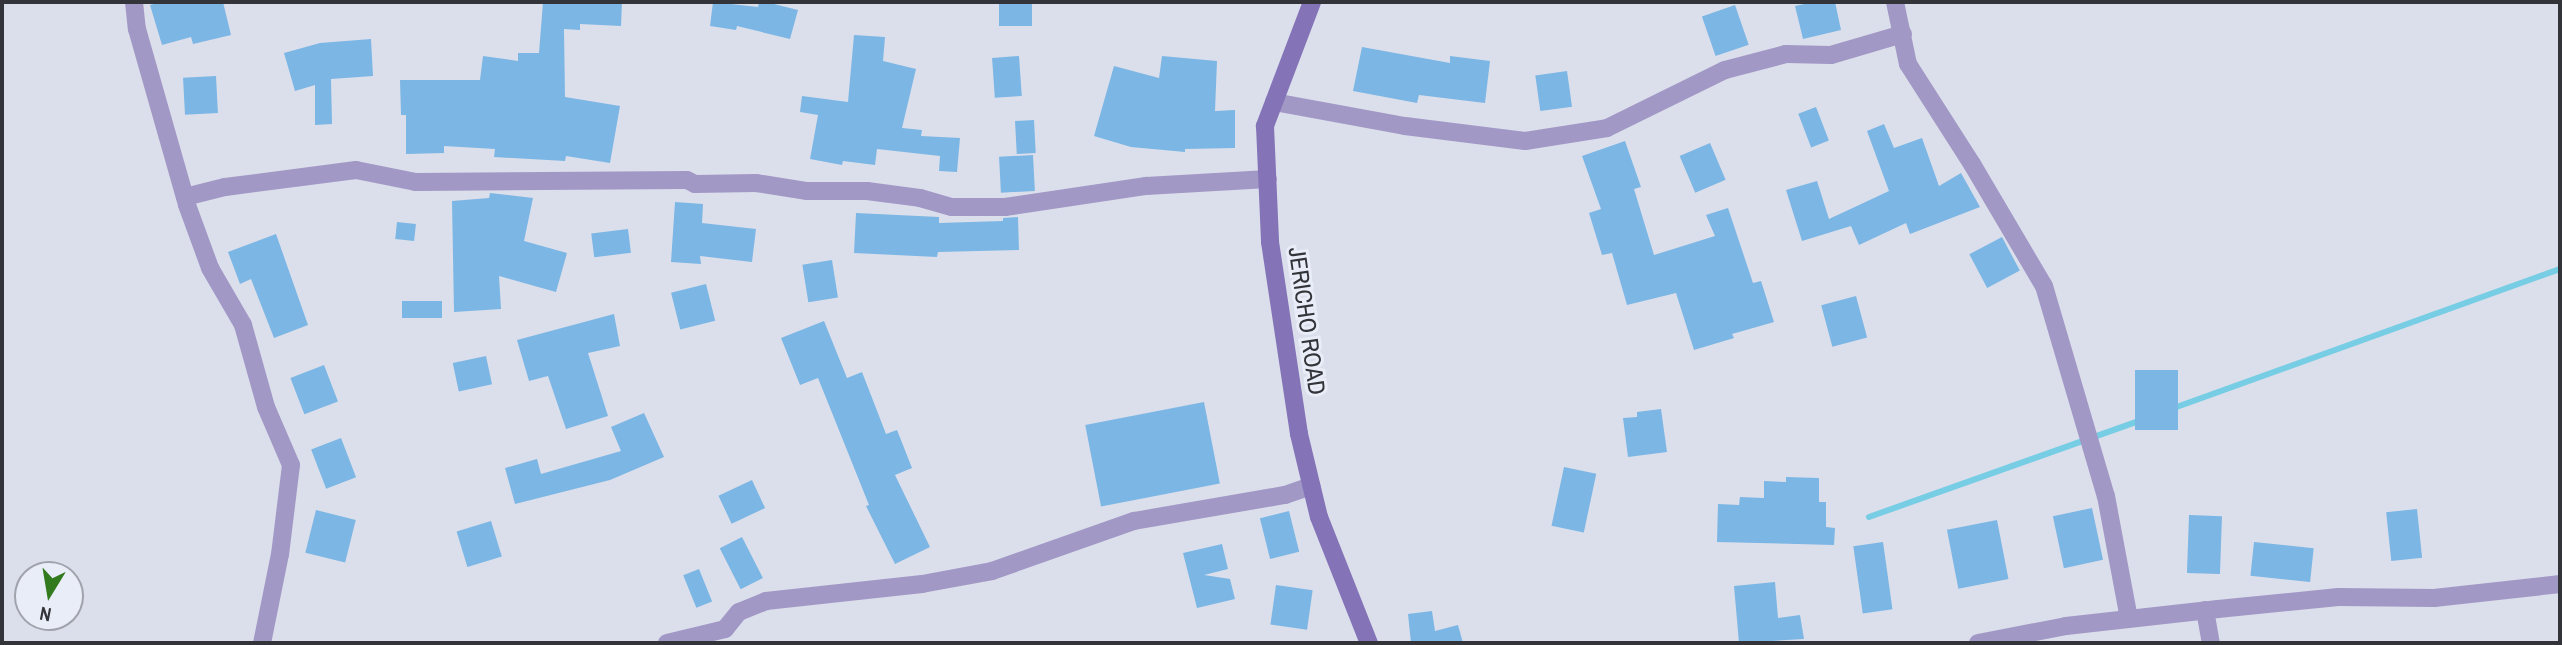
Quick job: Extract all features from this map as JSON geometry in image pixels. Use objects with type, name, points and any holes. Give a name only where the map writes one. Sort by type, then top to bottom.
[{"type":"street","points":[[134,2],[137,29],[160,100],[185,197],[210,268],[243,325],[267,407],[291,466],[278,564],[261,643]]},
{"type":"street","name":"JERICHO ROAD","points":[[1312,2],[1265,126],[1270,242],[1299,434],[1311,486],[1319,517],[1369,643]]},
{"type":"street","points":[[1895,2],[1908,64],[1972,164],[2044,286],[2106,496],[2129,619]]},
{"type":"street","points":[[1274,102],[1405,125],[1525,141],[1606,128],[1725,69],[1786,54],[1831,55],[1903,34]]},
{"type":"street","points":[[185,197],[225,187],[356,170],[416,183],[687,180],[695,184],[756,183],[807,191],[867,191],[920,198],[952,207],[1005,207],[1146,186],[1268,179]]},
{"type":"street","points":[[667,643],[725,629],[738,612],[766,601],[922,584],[992,571],[1087,535],[1135,521],[1285,495],[1311,486]]},
{"type":"street","points":[[1978,643],[2066,626],[2206,610],[2338,597],[2434,598],[2560,584]]},
{"type":"street","points":[[2206,610],[2211,643]]},
{"type":"building","points":[[162,2],[223,2],[231,35],[193,44],[191,37],[162,45],[150,5]]},
{"type":"building","points":[[543,2],[622,2],[621,26],[580,24],[580,30],[564,29],[565,97],[620,106],[610,163],[566,156],[565,161],[494,157],[495,149],[444,146],[444,153],[406,154],[406,115],[401,115],[400,80],[480,80],[483,56],[518,61],[518,53],[539,53]]},
{"type":"building","points":[[713,2],[758,7],[759,2],[766,2],[798,10],[790,39],[737,26],[736,30],[710,26]]},
{"type":"building","points":[[999,2],[1032,2],[1032,26],[999,26]]},
{"type":"building","points":[[1835,2],[1841,30],[1803,39],[1795,6]]},
{"type":"building","points":[[1735,5],[1749,45],[1716,56],[1702,16]]},
{"type":"building","points":[[854,35],[885,37],[883,61],[916,69],[902,128],[922,130],[921,136],[960,138],[957,172],[939,171],[940,156],[877,149],[875,165],[843,161],[842,165],[810,159],[818,115],[800,112],[802,96],[848,102]]},
{"type":"building","points":[[371,39],[373,76],[331,79],[332,124],[315,125],[315,85],[295,91],[284,53],[320,43]]},
{"type":"building","points":[[1362,47],[1450,63],[1450,56],[1490,61],[1485,103],[1419,95],[1417,103],[1353,91]]},
{"type":"building","points":[[1019,56],[1022,96],[995,98],[992,58]]},
{"type":"building","points":[[1162,56],[1217,61],[1215,111],[1235,110],[1235,148],[1185,149],[1185,152],[1131,147],[1094,136],[1114,66],[1159,78]]},
{"type":"building","points":[[1567,71],[1572,107],[1540,111],[1535,75]]},
{"type":"building","points":[[216,76],[218,113],[185,115],[183,78]]},
{"type":"building","points":[[1816,107],[1829,141],[1811,147],[1798,114]]},
{"type":"building","points":[[1034,120],[1036,153],[1017,154],[1015,121]]},
{"type":"building","points":[[1884,124],[1894,148],[1922,138],[1939,186],[1961,173],[1980,207],[1910,234],[1906,223],[1859,245],[1851,226],[1802,241],[1786,190],[1817,181],[1829,219],[1889,191],[1867,131]]},
{"type":"building","points":[[1625,141],[1641,187],[1634,189],[1654,255],[1715,236],[1706,215],[1728,208],[1753,283],[1761,281],[1774,322],[1732,334],[1734,338],[1694,350],[1676,293],[1627,305],[1612,253],[1602,255],[1589,213],[1601,209],[1582,156]]},
{"type":"building","points":[[1710,143],[1726,180],[1695,193],[1680,156]]},
{"type":"building","points":[[1033,155],[1035,191],[1001,193],[999,157]]},
{"type":"building","points":[[490,193],[533,198],[524,241],[567,253],[556,292],[499,276],[501,309],[454,312],[452,201],[489,198]]},
{"type":"building","points":[[675,202],[703,204],[702,223],[756,229],[752,262],[700,256],[701,264],[671,262]]},
{"type":"building","points":[[856,213],[939,217],[939,223],[1003,221],[1003,218],[1018,217],[1019,250],[938,252],[937,257],[854,253]]},
{"type":"building","points":[[397,222],[416,224],[414,241],[395,239]]},
{"type":"building","points":[[628,229],[631,253],[594,257],[591,234]]},
{"type":"building","points":[[276,234],[308,325],[274,338],[251,279],[240,284],[228,252]]},
{"type":"building","points":[[2002,237],[2020,271],[1987,288],[1969,254]]},
{"type":"building","points":[[832,260],[838,298],[808,302],[802,265]]},
{"type":"building","points":[[706,284],[715,321],[680,330],[671,293]]},
{"type":"building","points":[[1856,296],[1867,338],[1832,347],[1821,305]]},
{"type":"building","points":[[402,301],[442,301],[442,318],[402,318]]},
{"type":"building","points":[[614,314],[620,346],[588,353],[608,416],[566,429],[548,376],[529,381],[517,340]]},
{"type":"building","points":[[824,321],[847,378],[862,372],[886,434],[897,430],[912,468],[895,475],[930,547],[895,564],[866,506],[869,505],[818,378],[800,385],[781,338]]},
{"type":"building","points":[[486,356],[492,384],[459,391],[453,363]]},
{"type":"building","points":[[324,365],[338,401],[304,414],[290,378]]},
{"type":"building","points":[[2135,370],[2178,370],[2178,430],[2135,430]]},
{"type":"building","points":[[1204,402],[1220,483],[1101,507],[1085,425]]},
{"type":"building","points":[[1661,409],[1667,452],[1628,457],[1623,418],[1637,417],[1637,412]]},
{"type":"building","points":[[644,413],[664,457],[610,480],[515,504],[505,468],[537,459],[541,474],[621,451],[611,427]]},
{"type":"building","points":[[341,438],[356,477],[326,489],[311,449]]},
{"type":"building","points":[[1564,467],[1596,474],[1584,533],[1552,526]]},
{"type":"building","points":[[1786,477],[1819,478],[1819,502],[1826,502],[1826,527],[1835,528],[1834,545],[1717,542],[1718,504],[1739,505],[1740,497],[1764,498],[1764,481],[1786,482]]},
{"type":"building","points":[[752,480],[765,508],[732,524],[718,496]]},
{"type":"building","points":[[2092,508],[2103,560],[2064,568],[2053,516]]},
{"type":"building","points":[[2417,509],[2422,558],[2391,561],[2386,512]]},
{"type":"building","points":[[316,510],[356,520],[345,563],[305,553]]},
{"type":"building","points":[[1289,511],[1299,552],[1270,559],[1260,518]]},
{"type":"building","points":[[2189,515],[2222,516],[2220,574],[2187,573]]},
{"type":"building","points":[[1997,520],[2008,579],[1958,589],[1947,530]]},
{"type":"building","points":[[491,521],[502,556],[467,567],[457,532]]},
{"type":"building","points":[[742,537],[763,578],[741,589],[720,548]]},
{"type":"building","points":[[1883,542],[1892,609],[1863,614],[1853,546]]},
{"type":"building","points":[[2254,542],[2314,548],[2310,582],[2250,576]]},
{"type":"building","points":[[1222,544],[1228,569],[1204,575],[1230,579],[1235,599],[1197,608],[1183,553]]},
{"type":"building","points":[[699,569],[712,601],[696,608],[683,575]]},
{"type":"building","points":[[1775,582],[1778,618],[1800,615],[1804,639],[1739,643],[1734,586]]},
{"type":"building","points":[[1276,585],[1313,590],[1307,630],[1270,625]]},
{"type":"building","points":[[1432,611],[1435,631],[1458,625],[1463,643],[1411,643],[1408,614]]},
{"type":"waterway","points":[[2171,409],[2560,269]]},
{"type":"waterway","points":[[1869,517],[2141,420]]}]
